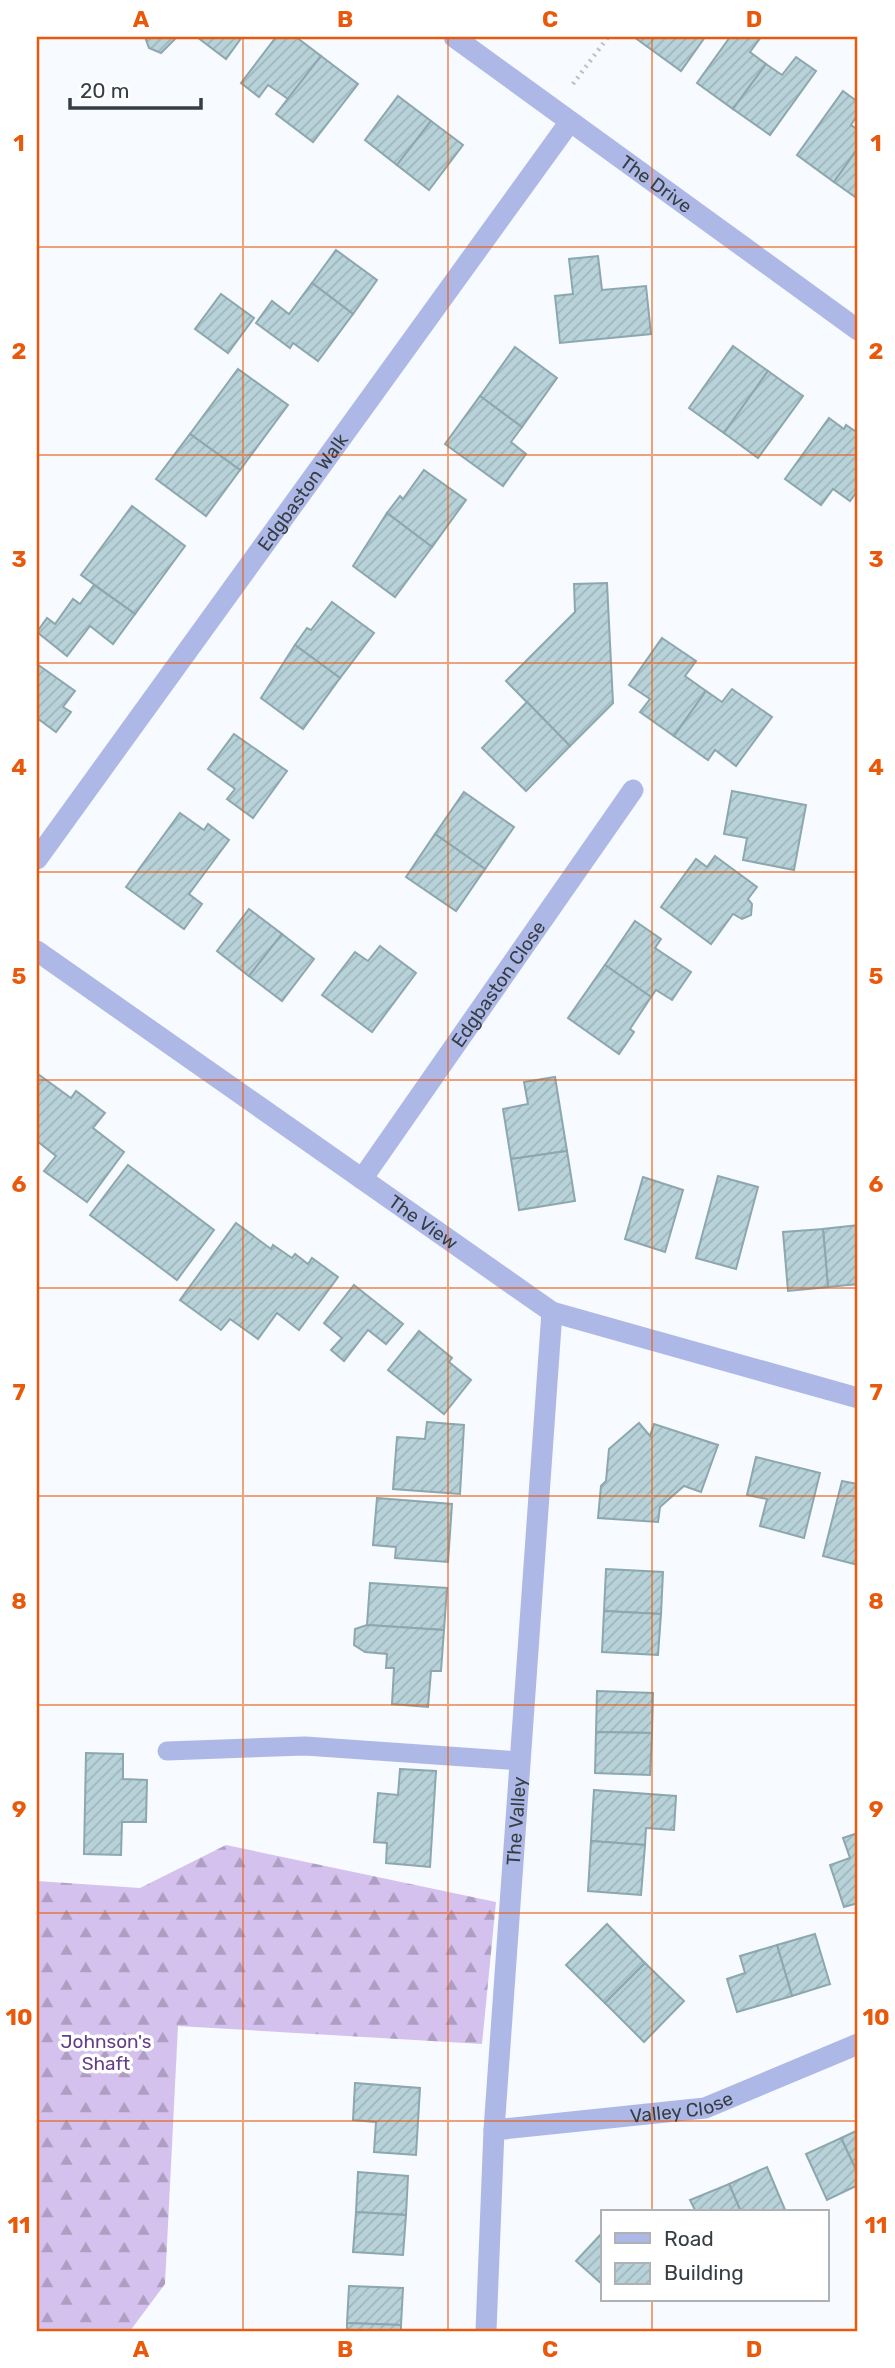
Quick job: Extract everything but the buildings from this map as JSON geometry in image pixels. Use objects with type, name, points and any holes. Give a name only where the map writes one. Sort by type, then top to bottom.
[{"type":"street","name":"The Drive","points":[[454,37],[858,330]]},
{"type":"street","name":"Edgbaston Walk","points":[[37,859],[561,117]]},
{"type":"street","name":"Edgbaston Close","points":[[362,1179],[633,790]]},
{"type":"street","name":"The View","points":[[37,951],[552,1312],[858,1398]]},
{"type":"street","name":"The Valley","points":[[486,2331],[494,2130],[552,1312]]},
{"type":"street","name":"Valley Close","points":[[494,2130],[705,2108],[858,2044]]},
{"type":"lane","points":[[167,1751],[305,1746],[520,1761]]},
{"type":"path","points":[[561,117],[608,37]]},
{"type":"green space","name":"Johnson's Shaft","points":[[226,1845],[496,1902],[482,2044],[178,2026],[165,2284],[130,2331],[37,2331],[37,1881],[140,1888]]}]
